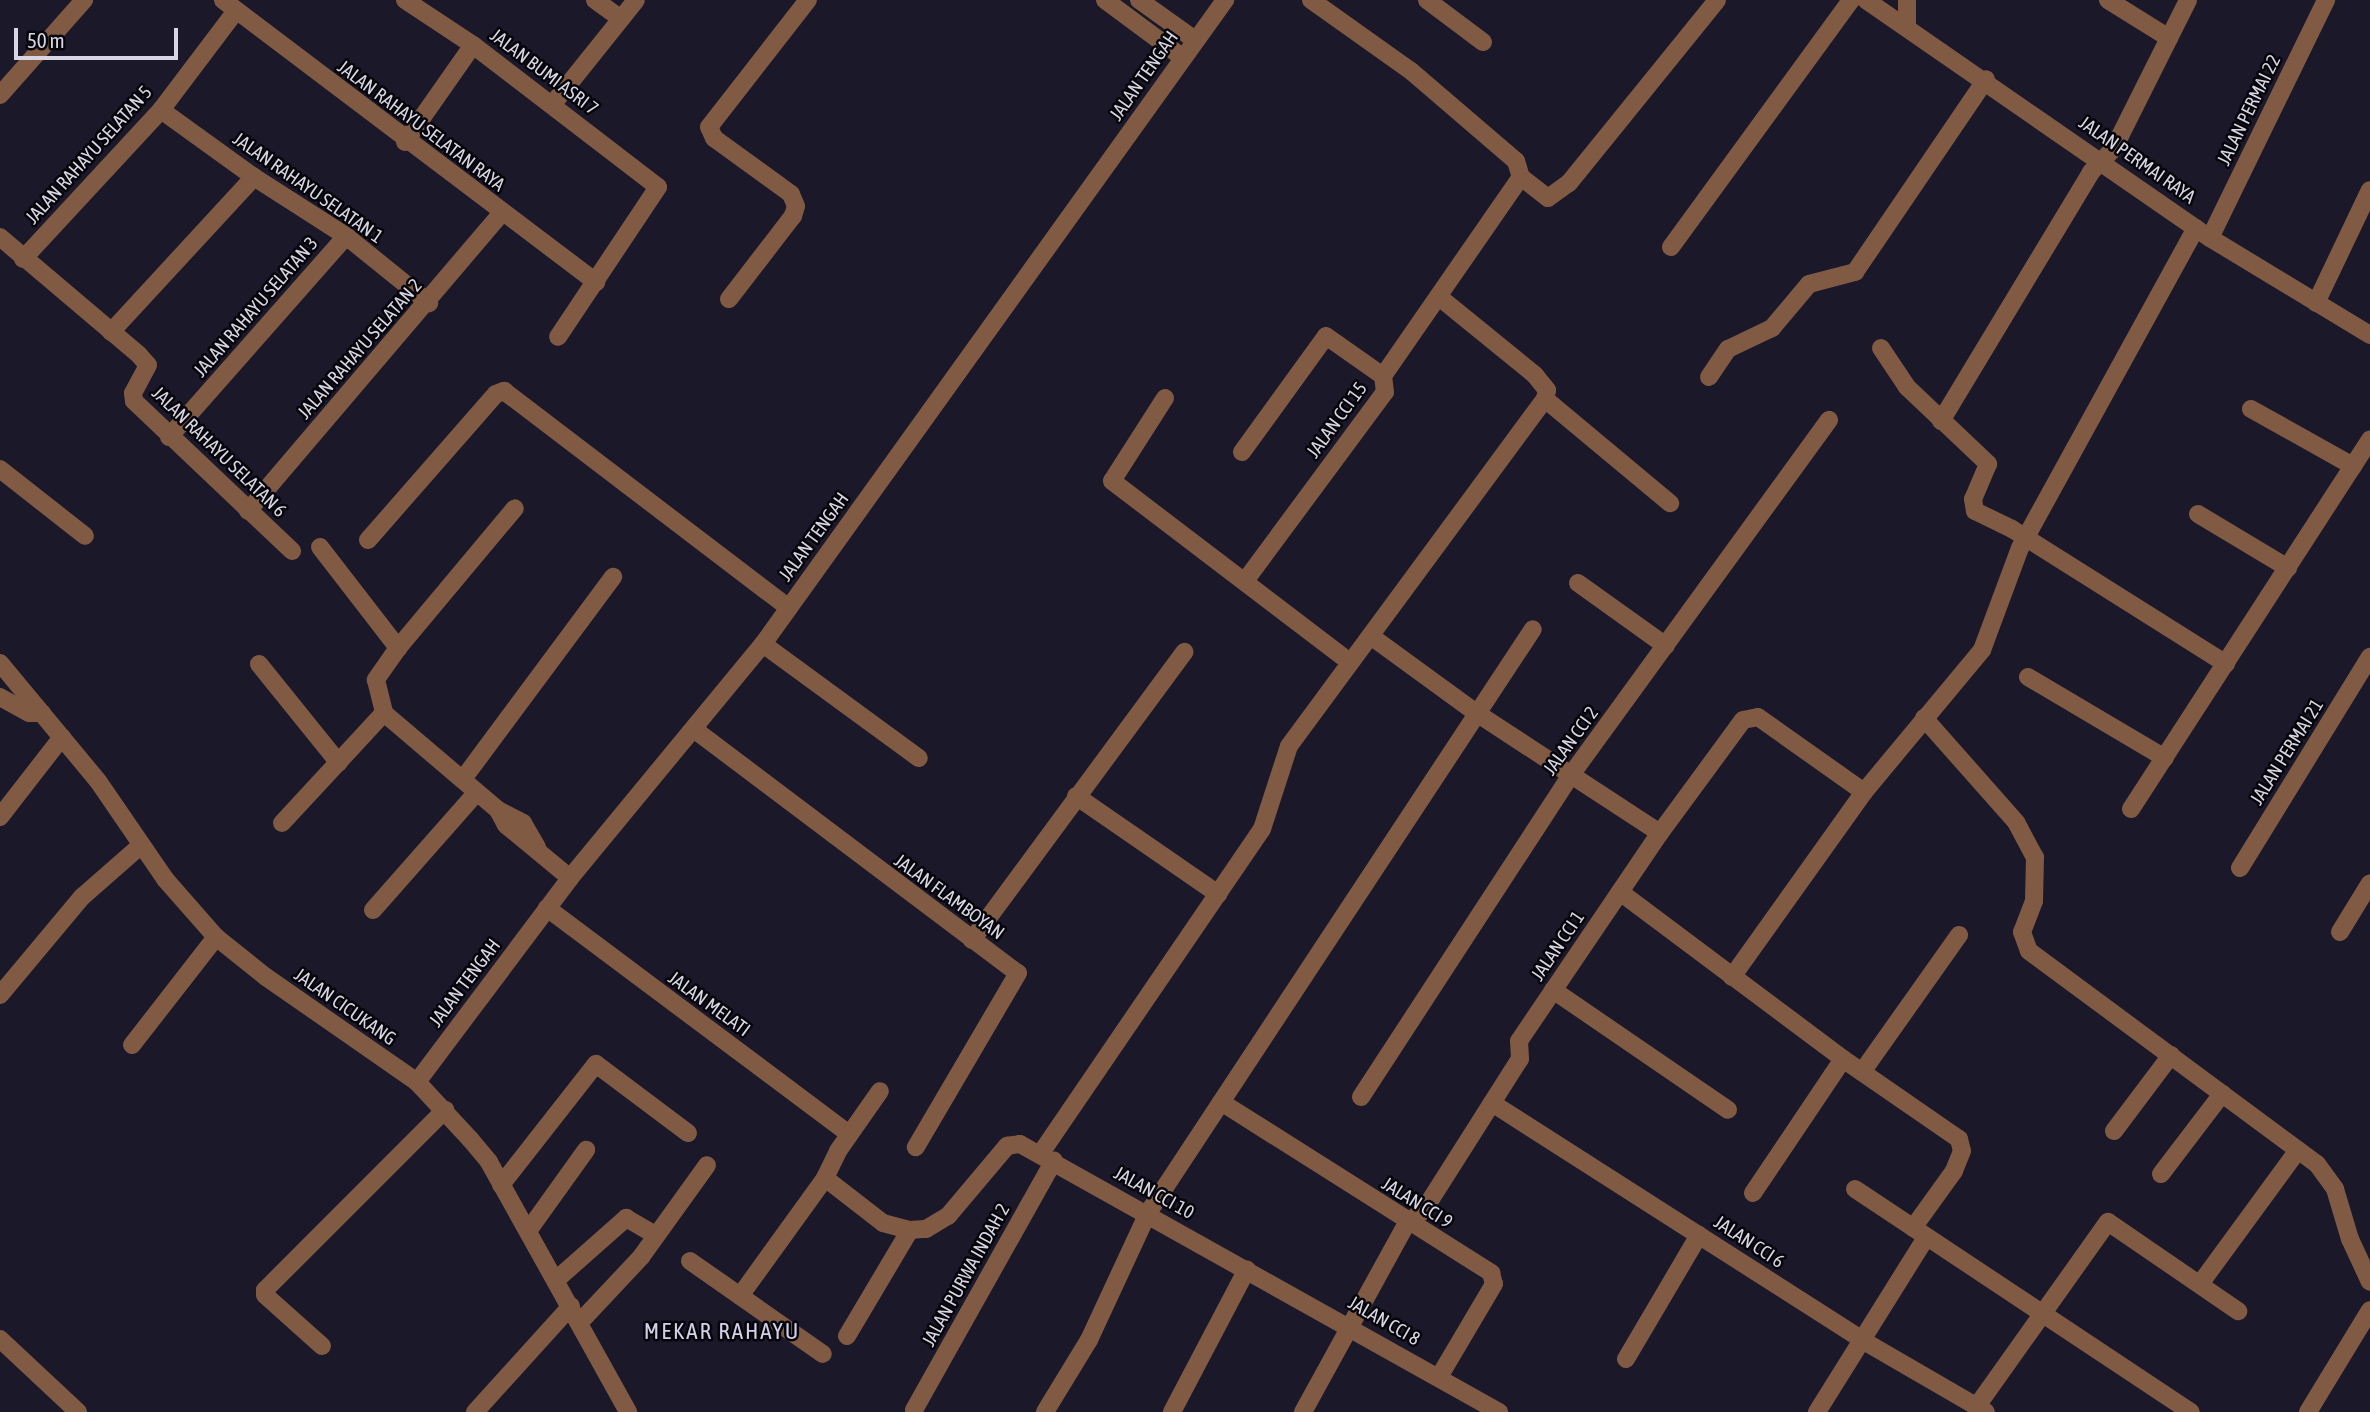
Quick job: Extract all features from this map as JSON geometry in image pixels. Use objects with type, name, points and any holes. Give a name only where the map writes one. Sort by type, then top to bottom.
[{"type":"street","points":[[0,96],[84,0]]},
{"type":"street","name":"JALAN BUMI ASRI 7","points":[[405,0],[473,45],[653,182],[656,194],[596,282]]},
{"type":"street","points":[[595,0],[621,19]]},
{"type":"street","points":[[551,105],[636,0]]},
{"type":"street","points":[[729,299],[793,216],[796,206],[791,194],[714,138],[709,127],[808,0]]},
{"type":"street","points":[[1105,0],[1183,58]]},
{"type":"street","points":[[1139,0],[1195,40]]},
{"type":"street","name":"JALAN TENGAH","points":[[417,1082],[570,878],[695,730],[763,644],[1225,0]]},
{"type":"street","points":[[1311,0],[1411,71],[1516,161],[1521,177],[1548,198],[1559,193],[1717,0]]},
{"type":"street","points":[[1427,0],[1483,42]]},
{"type":"street","points":[[1671,247],[1851,0]]},
{"type":"street","name":"JALAN PERMAI RAYA","points":[[1866,0],[1986,79],[2203,233],[2370,335]]},
{"type":"street","points":[[1907,0],[1907,26]]},
{"type":"street","points":[[2108,0],[2169,38]]},
{"type":"street","points":[[1941,421],[2102,161],[2114,148],[2188,0]]},
{"type":"street","name":"JALAN PERMAI 22","points":[[1732,977],[1864,792],[1982,650],[2025,538],[2203,233],[2326,0]]},
{"type":"street","name":"JALAN RAHAYU SELATAN 5","points":[[23,259],[161,110],[229,6]]},
{"type":"street","name":"JALAN RAHAYU SELATAN RAYA","points":[[229,6],[405,142],[596,282]]},
{"type":"street","points":[[405,142],[473,45]]},
{"type":"street","points":[[1709,377],[1728,349],[1772,328],[1809,284],[1855,272],[1986,79]]},
{"type":"street","name":"JALAN RAHAYU SELATAN 1","points":[[161,110],[254,177],[346,236],[429,303]]},
{"type":"street","points":[[111,332],[254,177]]},
{"type":"street","name":"JALAN CCI 15","points":[[1245,581],[1385,392],[1383,376],[1521,177]]},
{"type":"street","points":[[2316,303],[2370,190]]},
{"type":"street","name":"JALAN RAHAYU SELATAN 2","points":[[248,511],[429,303],[502,214]]},
{"type":"street","name":"JALAN RAHAYU SELATAN 3","points":[[169,437],[346,236]]},
{"type":"street","name":"JALAN RAHAYU SELATAN 6","points":[[0,237],[148,365],[133,393],[134,401],[292,551]]},
{"type":"street","points":[[558,337],[596,282]]},
{"type":"street","points":[[1439,297],[1535,375],[1547,390],[1545,399],[1670,503]]},
{"type":"street","points":[[1242,452],[1326,336],[1383,376]]},
{"type":"street","points":[[1881,348],[1907,387],[1990,468],[1973,499],[1975,511],[2025,538],[2226,664]]},
{"type":"street","points":[[368,540],[496,394],[504,391],[789,608]]},
{"type":"street","points":[[1165,398],[1112,481],[1350,662]]},
{"type":"street","name":"JALAN PURWA INDAH 2","points":[[915,1409],[1047,1157],[1262,829],[1289,746],[1350,662],[1373,637],[1545,399]]},
{"type":"street","points":[[2251,409],[2353,466]]},
{"type":"street","name":"JALAN CCI 2","points":[[1361,1097],[1571,775],[1829,420]]},
{"type":"street","points":[[2131,809],[2370,439]]},
{"type":"street","points":[[0,469],[85,536]]},
{"type":"street","points":[[516,508],[398,648],[376,680],[384,713],[498,810],[506,825],[537,846],[570,878]]},
{"type":"street","points":[[2198,514],[2288,568]]},
{"type":"street","points":[[320,547],[398,648]]},
{"type":"street","points":[[463,779],[613,578]]},
{"type":"street","points":[[1577,583],[1666,646]]},
{"type":"street","points":[[1045,1412],[1089,1340],[1147,1213],[1383,861],[1475,712],[1533,629]]},
{"type":"street","points":[[1373,637],[1475,712],[1660,833]]},
{"type":"street","points":[[763,644],[919,758]]},
{"type":"street","points":[[972,940],[1184,652]]},
{"type":"street","name":"JALAN PERMAI 21","points":[[2240,868],[2370,657]]},
{"type":"street","name":"JALAN CICUKANG","points":[[0,663],[62,737],[140,846],[216,937],[266,977],[417,1082],[489,1162],[576,1314],[625,1411]]},
{"type":"street","points":[[258,664],[339,763]]},
{"type":"street","points":[[2028,677],[2165,758]]},
{"type":"street","points":[[0,697],[29,713],[42,713]]},
{"type":"street","points":[[282,823],[384,713]]},
{"type":"street","name":"JALAN CCI 1","points":[[1303,1412],[1407,1223],[1424,1210],[1520,1059],[1519,1041],[1660,833],[1750,716],[1864,792]]},
{"type":"street","points":[[1924,718],[2015,822],[2035,858],[2034,901],[2022,942],[2298,1150],[2336,1189],[2350,1239],[2370,1282]]},
{"type":"street","name":"JALAN FLAMBOYAN","points":[[695,730],[1018,973],[1018,979],[916,1147]]},
{"type":"street","points":[[0,817],[62,737]]},
{"type":"street","points":[[373,909],[477,792]]},
{"type":"street","points":[[1076,796],[1218,894]]},
{"type":"street","points":[[0,995],[82,897],[140,846]]},
{"type":"street","points":[[2340,932],[2370,883]]},
{"type":"street","points":[[1620,892],[1843,1059],[1959,1139],[1962,1151],[1954,1171],[1862,1340],[1817,1412]]},
{"type":"street","name":"JALAN MELATI","points":[[547,908],[849,1134]]},
{"type":"street","points":[[1862,1072],[1959,934]]},
{"type":"street","points":[[132,1045],[216,937]]},
{"type":"street","points":[[1553,990],[1728,1110]]},
{"type":"street","points":[[2114,1131],[2171,1055]]},
{"type":"street","points":[[1753,1193],[1843,1059]]},
{"type":"street","points":[[501,1185],[594,1065],[600,1065],[688,1133]]},
{"type":"street","points":[[740,1296],[825,1178],[849,1134],[880,1091]]},
{"type":"street","points":[[2161,1174],[2222,1094]]},
{"type":"street","name":"JALAN CCI 9","points":[[1221,1102],[1494,1277],[1440,1377]]},
{"type":"street","name":"JALAN CCI 6","points":[[1492,1104],[1862,1340],[1981,1409]]},
{"type":"street","points":[[322,1346],[265,1295],[265,1290],[445,1110]]},
{"type":"street","points":[[825,1178],[883,1223],[910,1230],[926,1228],[948,1216],[1010,1144],[1047,1157]]},
{"type":"street","points":[[528,1231],[586,1150]]},
{"type":"street","points":[[2200,1284],[2298,1150]]},
{"type":"street","name":"JALAN CCI 10","points":[[1047,1157],[1247,1269]]},
{"type":"street","points":[[475,1412],[576,1314],[612,1292],[707,1165]]},
{"type":"street","points":[[1855,1189],[1919,1234],[2046,1314],[2192,1412]]},
{"type":"street","points":[[556,1280],[626,1218],[656,1235]]},
{"type":"street","points":[[1981,1409],[2108,1222],[2238,1311]]},
{"type":"street","points":[[847,1336],[910,1230]]},
{"type":"street","points":[[1626,1359],[1699,1235]]},
{"type":"street","points":[[690,1261],[822,1354]]},
{"type":"street","points":[[1172,1412],[1247,1269]]},
{"type":"street","name":"JALAN CCI 8","points":[[1247,1269],[1499,1412]]},
{"type":"street","points":[[2308,1412],[2370,1310]]},
{"type":"street","points":[[0,1339],[78,1412]]},
{"type":"district","name":"MEKAR RAHAYU","points":[[722,1331]]}]
